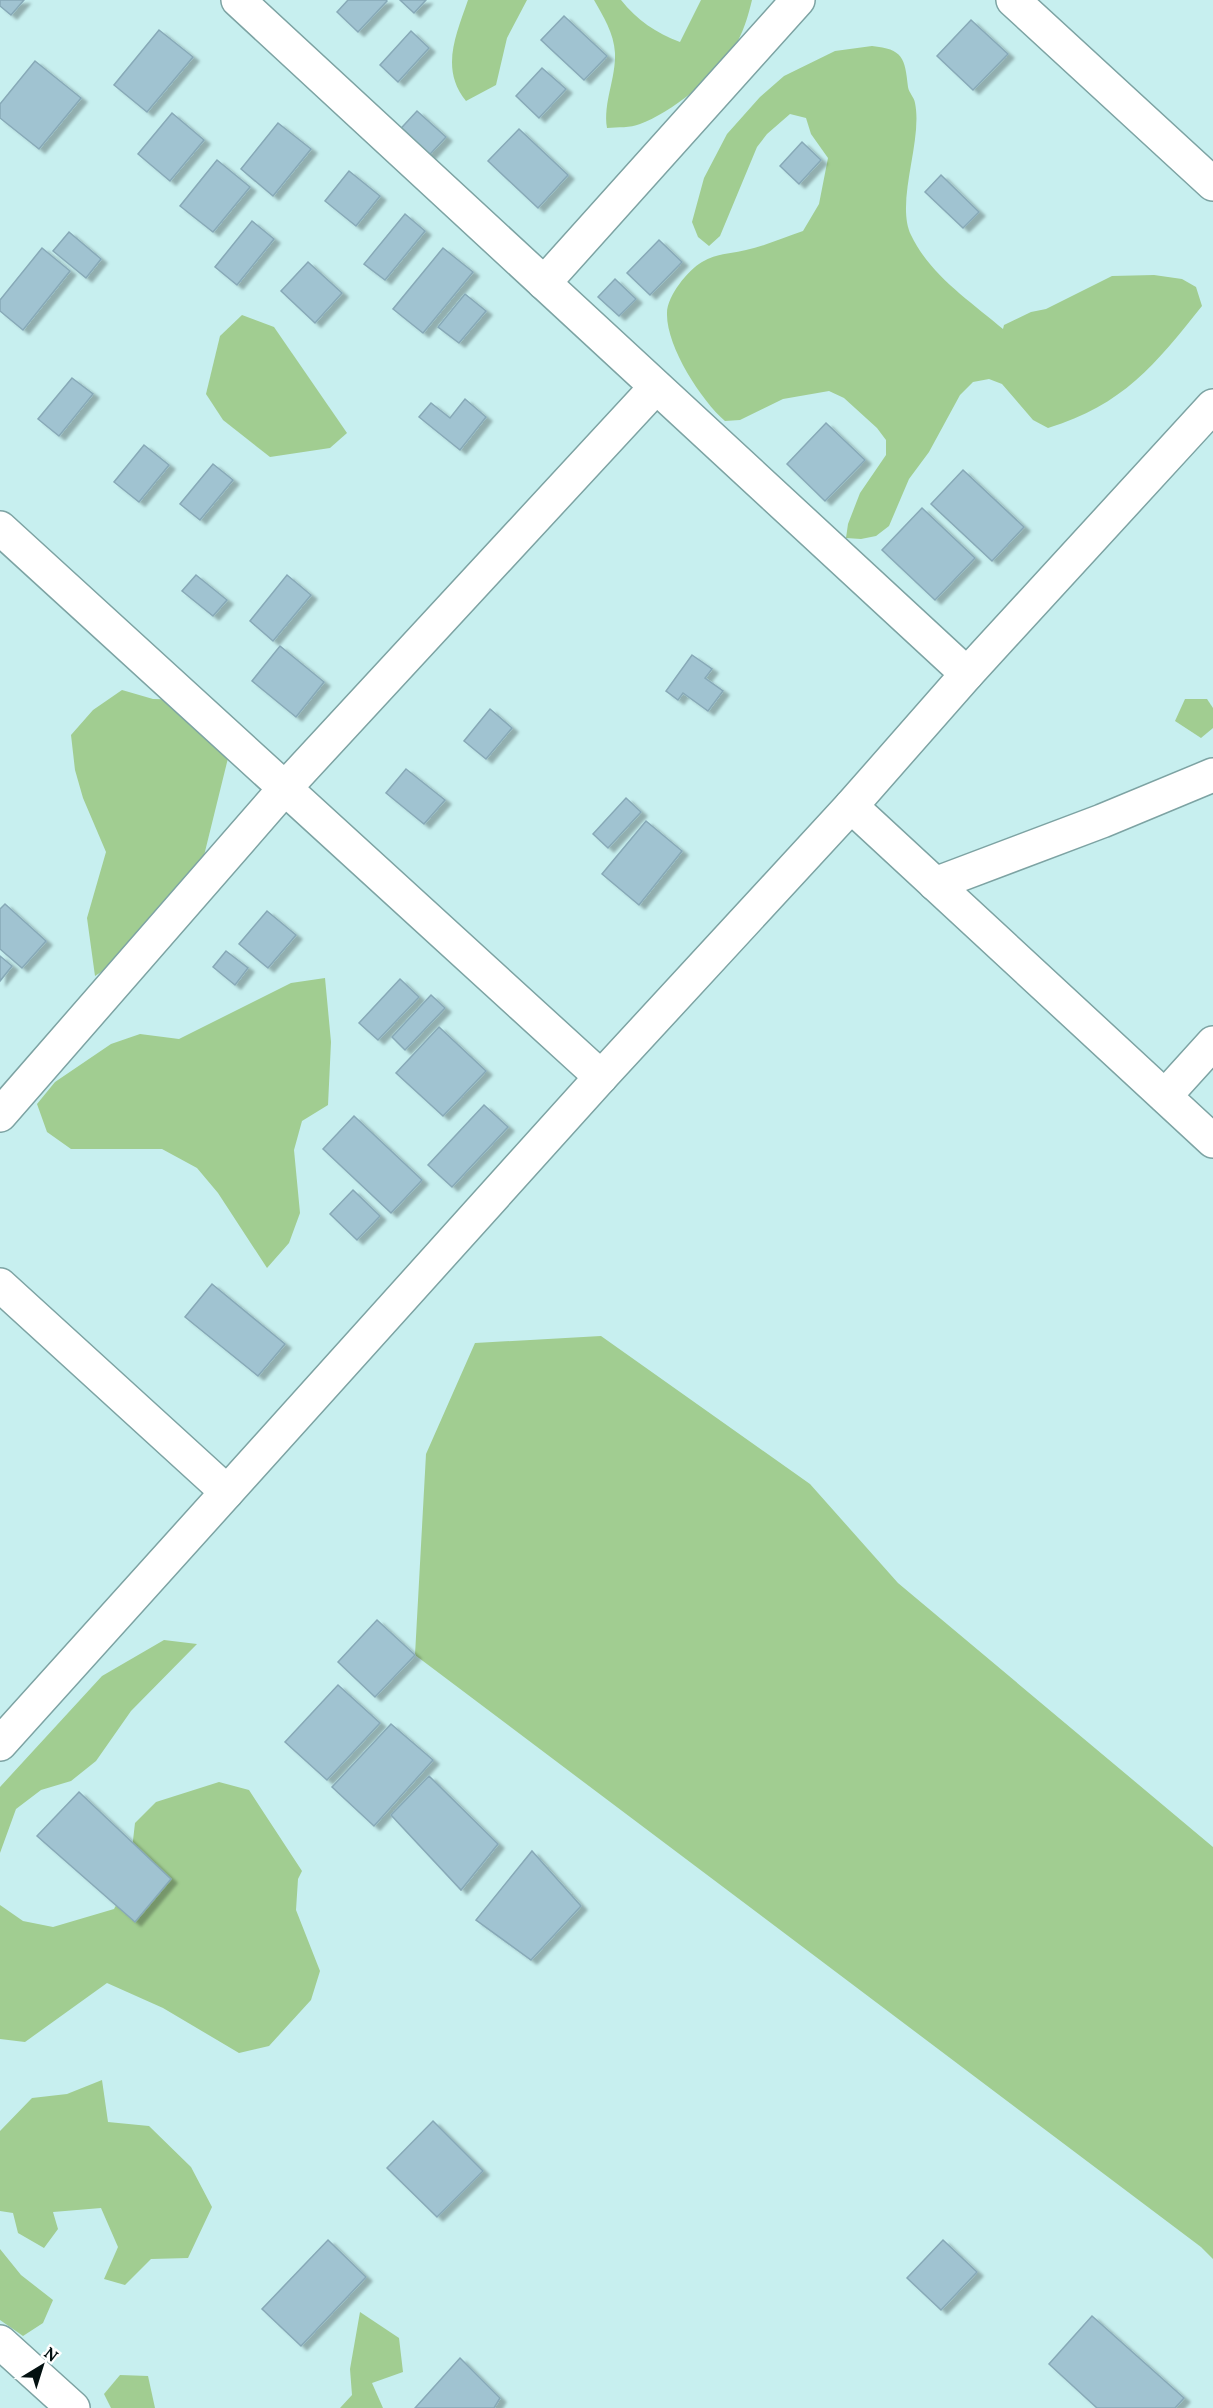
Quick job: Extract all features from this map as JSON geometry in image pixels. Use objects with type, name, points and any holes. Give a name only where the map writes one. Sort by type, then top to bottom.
[{"type":"street","points":[[238,0],[967,674]]},
{"type":"street","points":[[544,283],[798,0]]},
{"type":"street","points":[[1013,0],[1213,184]]},
{"type":"street","points":[[0,1115],[285,788],[657,387]]},
{"type":"street","points":[[0,1744],[601,1077],[851,806],[967,674],[1213,406]]},
{"type":"street","points":[[0,528],[601,1077]]},
{"type":"street","points":[[935,884],[1102,822],[1213,775]]},
{"type":"street","points":[[851,806],[1213,1141]]},
{"type":"street","points":[[1164,1096],[1213,1043]]},
{"type":"street","points":[[0,1285],[227,1492]]},
{"type":"street","points":[[0,2342],[73,2408]]},
{"type":"green space","points":[[468,0],[527,0],[507,38],[496,85],[466,101],[458,89],[452,64],[455,39]]},
{"type":"green space","points":[[594,0],[621,0],[648,25],[680,42],[701,0],[752,0],[745,25],[734,48],[727,59],[705,81],[678,103],[652,119],[632,126],[607,128],[606,118],[615,53],[610,32]]},
{"type":"green space","points":[[872,46],[890,50],[900,57],[915,103],[916,135],[906,206],[911,235],[929,263],[940,275],[964,298],[1003,329],[1004,325],[1031,312],[1046,309],[1112,276],[1154,275],[1182,279],[1196,287],[1202,306],[1169,347],[1136,380],[1097,408],[1048,428],[1033,420],[1002,384],[989,379],[973,382],[960,395],[929,452],[909,479],[889,526],[876,536],[861,539],[846,538],[848,524],[860,493],[886,455],[886,440],[877,428],[844,398],[829,391],[783,399],[740,420],[725,421],[706,400],[687,372],[672,341],[667,313],[674,292],[696,266],[713,257],[768,244],[803,231],[819,204],[828,158],[811,134],[806,118],[790,114],[767,134],[757,147],[720,236],[709,246],[698,237],[692,222],[704,178],[727,134],[760,97],[784,76],[835,51]]},
{"type":"green space","points":[[242,315],[274,327],[347,433],[330,448],[270,457],[223,420],[206,394],[220,336]]},
{"type":"green space","points":[[122,690],[153,699],[188,700],[231,746],[198,880],[200,907],[95,976],[87,918],[106,852],[83,798],[75,770],[71,735],[93,710]]},
{"type":"green space","points":[[1185,699],[1207,699],[1213,708],[1213,728],[1201,738],[1175,721]]},
{"type":"green space","points":[[325,978],[331,1042],[328,1105],[302,1121],[294,1150],[300,1213],[289,1243],[267,1268],[218,1193],[197,1168],[162,1149],[71,1149],[47,1132],[37,1104],[55,1082],[111,1044],[140,1034],[179,1039],[291,983]]},
{"type":"green space","points":[[601,1336],[810,1484],[898,1583],[1213,1847],[1213,2259],[1201,2247],[415,1655],[426,1454],[475,1343]]},
{"type":"green space","points":[[164,1640],[197,1644],[131,1711],[96,1761],[71,1781],[41,1790],[16,1809],[0,1853],[0,1787],[102,1676]]},
{"type":"green space","points":[[219,1782],[249,1790],[302,1871],[298,1879],[296,1910],[320,1971],[311,2000],[269,2046],[239,2053],[163,2008],[107,1983],[25,2042],[0,2039],[0,1905],[23,1921],[53,1927],[114,1909],[128,1884],[135,1823],[156,1802]]},
{"type":"green space","points":[[102,2080],[108,2122],[149,2126],[191,2167],[212,2207],[188,2258],[151,2259],[125,2285],[104,2279],[118,2247],[101,2208],[53,2212],[58,2229],[44,2248],[18,2233],[13,2213],[0,2211],[0,2131],[32,2098],[67,2094]]},
{"type":"green space","points":[[0,2249],[21,2275],[53,2300],[43,2323],[23,2336],[0,2320]]},
{"type":"green space","points":[[360,2312],[399,2338],[403,2372],[372,2383],[383,2408],[340,2408],[352,2395],[350,2369]]},
{"type":"green space","points":[[120,2375],[148,2376],[155,2408],[111,2408],[104,2394]]},
{"type":"building","points":[[0,0],[24,0],[11,15],[0,6]]},
{"type":"building","points":[[348,0],[387,1],[358,32],[337,12]]},
{"type":"building","points":[[400,0],[426,0],[414,13]]},
{"type":"building","points":[[564,16],[607,56],[584,80],[541,40]]},
{"type":"building","points":[[971,20],[1008,54],[973,90],[937,56]]},
{"type":"building","points":[[159,30],[193,57],[147,112],[114,85]]},
{"type":"building","points":[[411,31],[429,48],[398,82],[380,65]]},
{"type":"building","points":[[35,61],[81,98],[39,149],[0,118],[0,104]]},
{"type":"building","points":[[542,68],[566,89],[539,118],[516,96]]},
{"type":"building","points":[[417,111],[446,137],[420,165],[392,138]]},
{"type":"building","points":[[172,113],[204,140],[170,181],[138,154]]},
{"type":"building","points":[[278,123],[311,149],[273,196],[241,169]]},
{"type":"building","points":[[519,129],[568,175],[538,208],[488,161]]},
{"type":"building","points":[[802,142],[821,160],[799,184],[780,166]]},
{"type":"building","points":[[217,160],[250,187],[213,232],[180,206]]},
{"type":"building","points":[[349,171],[380,196],[356,226],[325,201]]},
{"type":"building","points":[[941,175],[979,212],[963,228],[925,192]]},
{"type":"building","points":[[405,214],[425,231],[385,280],[364,264]]},
{"type":"building","points":[[252,221],[274,239],[237,285],[215,267]]},
{"type":"building","points":[[69,232],[101,259],[86,278],[53,251]]},
{"type":"building","points":[[659,240],[682,262],[650,295],[627,273]]},
{"type":"building","points":[[42,248],[70,271],[23,330],[0,311],[0,300]]},
{"type":"building","points":[[443,248],[473,272],[423,333],[393,309]]},
{"type":"building","points":[[308,262],[342,293],[315,323],[281,291]]},
{"type":"building","points":[[615,279],[636,299],[619,316],[598,297]]},
{"type":"building","points":[[465,294],[486,311],[459,343],[438,327]]},
{"type":"building","points":[[72,378],[93,394],[59,436],[38,419]]},
{"type":"building","points":[[465,399],[486,417],[460,450],[419,417],[431,403],[450,418]]},
{"type":"building","points":[[826,423],[865,460],[825,501],[787,464]]},
{"type":"building","points":[[144,445],[169,465],[139,502],[114,482]]},
{"type":"building","points":[[213,464],[233,480],[200,520],[180,504]]},
{"type":"building","points":[[963,470],[1024,527],[992,561],[931,504]]},
{"type":"building","points":[[922,508],[975,558],[935,600],[882,550]]},
{"type":"building","points":[[196,575],[227,600],[213,616],[182,591]]},
{"type":"building","points":[[287,575],[311,595],[273,641],[250,621]]},
{"type":"building","points":[[280,646],[324,682],[296,717],[252,681]]},
{"type":"building","points":[[692,655],[712,669],[705,678],[723,691],[708,711],[683,693],[678,700],[666,691]]},
{"type":"building","points":[[490,709],[512,728],[486,759],[464,741]]},
{"type":"building","points":[[406,769],[445,800],[424,824],[386,793]]},
{"type":"building","points":[[626,798],[641,812],[608,848],[593,834]]},
{"type":"building","points":[[646,821],[682,851],[639,905],[602,874]]},
{"type":"building","points":[[5,904],[46,941],[22,968],[0,949],[0,909]]},
{"type":"building","points":[[267,911],[296,935],[268,968],[239,944]]},
{"type":"building","points":[[226,951],[248,968],[235,985],[213,967]]},
{"type":"building","points":[[0,956],[12,966],[0,981]]},
{"type":"building","points":[[400,979],[419,997],[378,1040],[359,1023]]},
{"type":"building","points":[[431,995],[445,1008],[405,1050],[392,1037]]},
{"type":"building","points":[[439,1027],[486,1071],[443,1116],[396,1073]]},
{"type":"building","points":[[484,1105],[508,1127],[452,1187],[428,1165]]},
{"type":"building","points":[[354,1116],[422,1180],[391,1213],[323,1149]]},
{"type":"building","points":[[353,1190],[380,1216],[357,1240],[330,1214]]},
{"type":"building","points":[[212,1284],[285,1344],[258,1376],[185,1317]]},
{"type":"building","points":[[377,1620],[415,1655],[375,1697],[338,1662]]},
{"type":"building","points":[[338,1685],[380,1723],[327,1780],[285,1742]]},
{"type":"building","points":[[391,1724],[433,1760],[374,1826],[332,1787]]},
{"type":"building","points":[[429,1776],[498,1844],[461,1890],[391,1815]]},
{"type":"building","points":[[79,1792],[171,1879],[135,1922],[37,1836]]},
{"type":"building","points":[[532,1851],[581,1906],[531,1960],[476,1920]]},
{"type":"building","points":[[433,2121],[483,2171],[437,2217],[387,2168]]},
{"type":"building","points":[[328,2240],[366,2277],[301,2346],[262,2309]]},
{"type":"building","points":[[943,2240],[977,2272],[941,2310],[907,2278]]},
{"type":"building","points":[[1092,2316],[1184,2398],[1175,2408],[1097,2408],[1049,2364]]},
{"type":"building","points":[[460,2358],[500,2398],[494,2408],[415,2408]]}]
